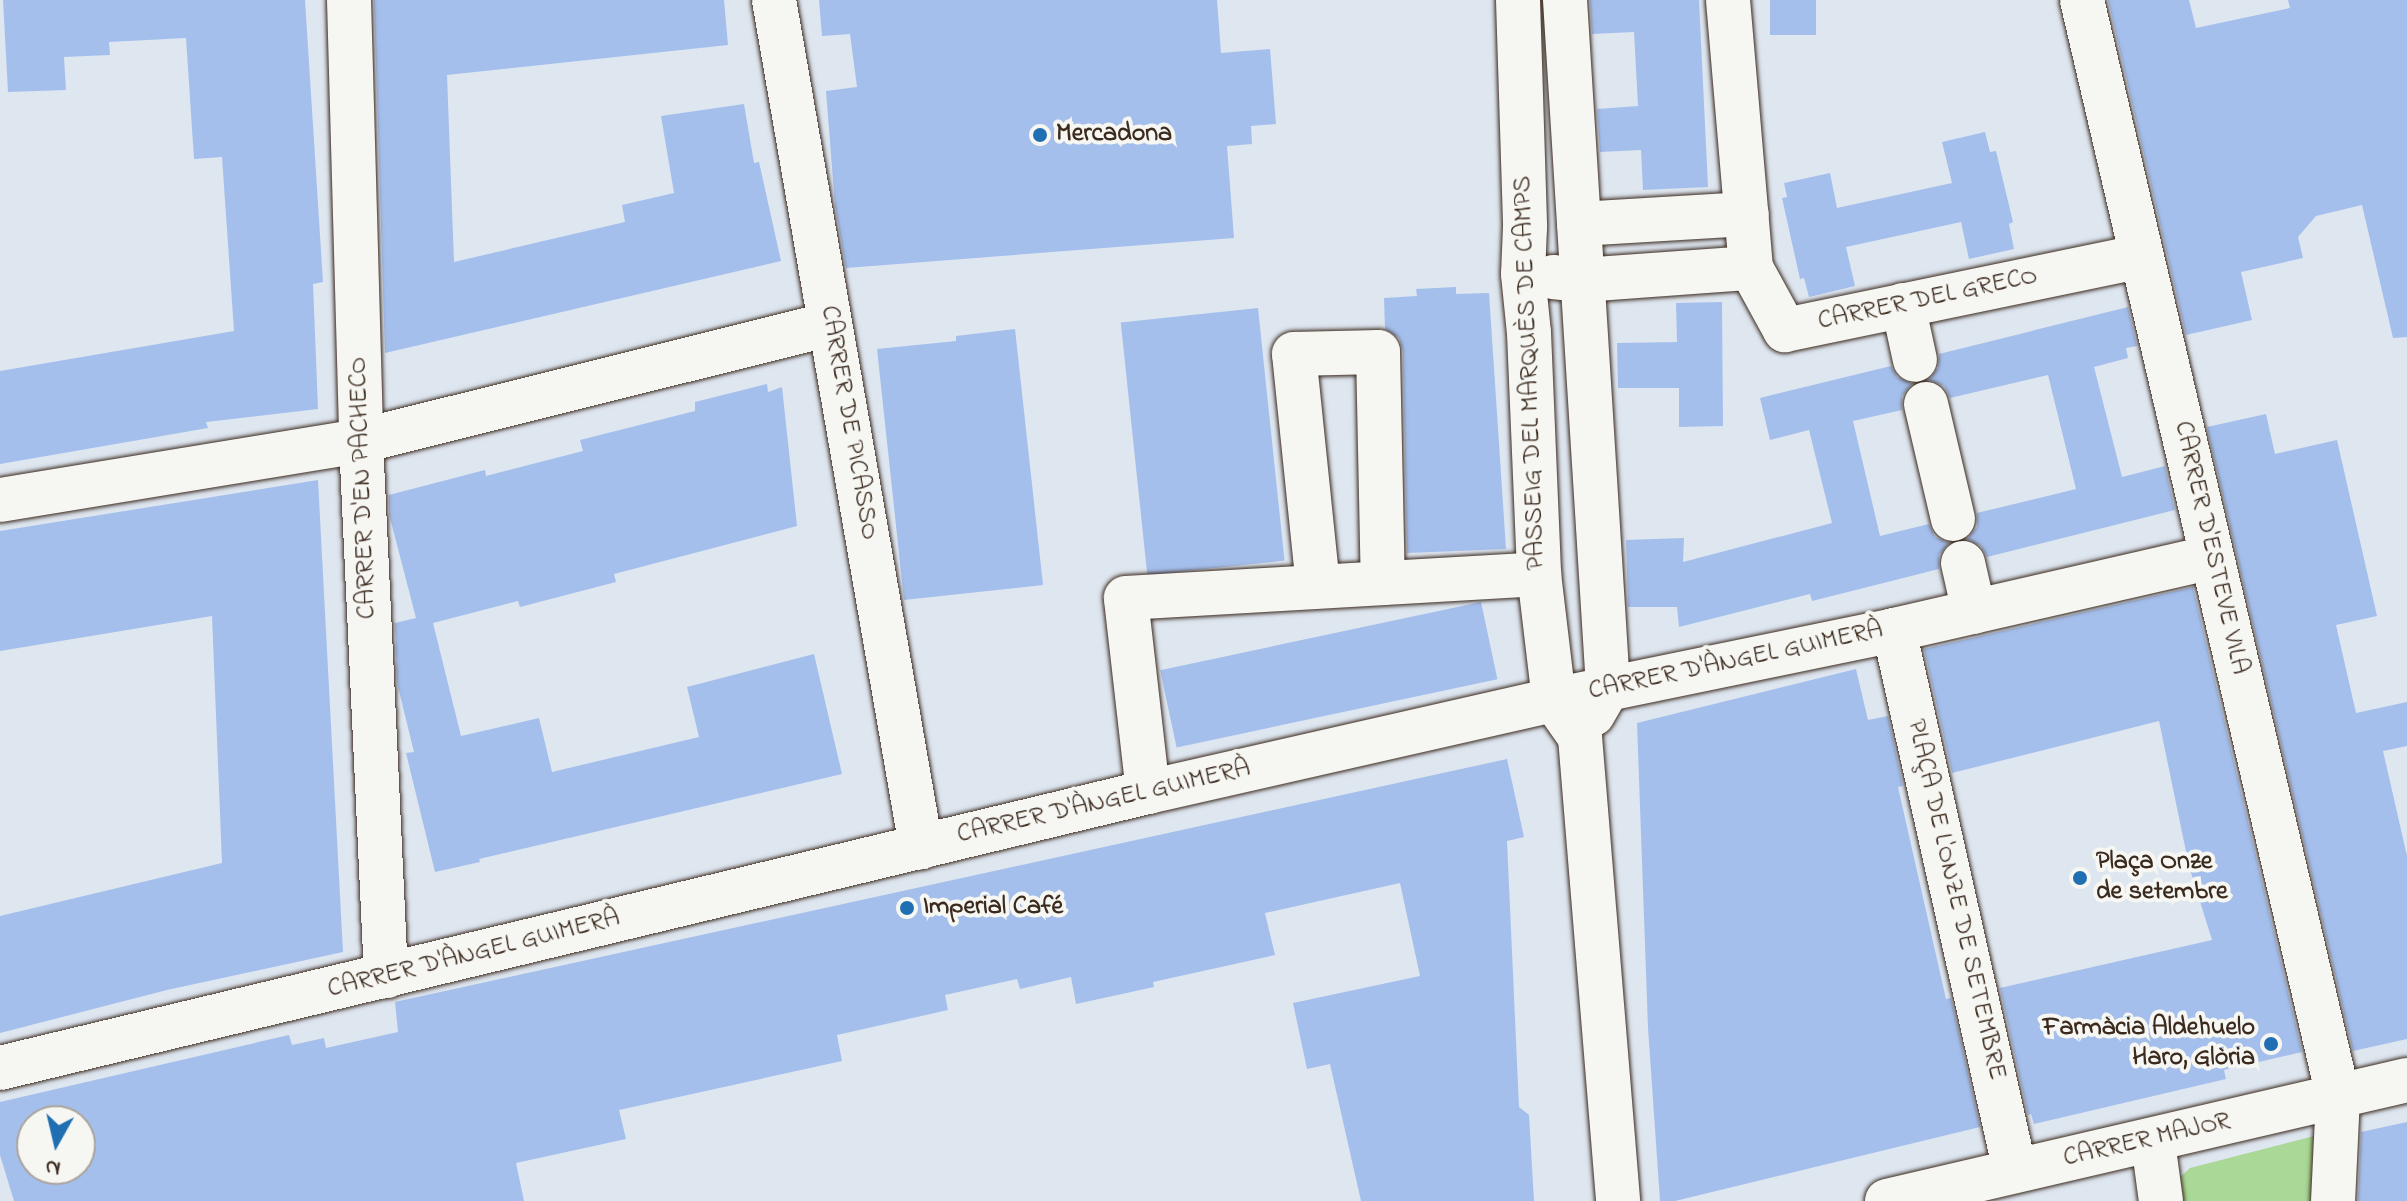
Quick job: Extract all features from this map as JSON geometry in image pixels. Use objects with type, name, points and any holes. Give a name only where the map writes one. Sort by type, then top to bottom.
[{"type":"street","name":"CARRER D'EN PACHECO","points":[[349,0],[361,441],[386,976]]},
{"type":"street","name":"CARRER DE PICASSO","points":[[774,0],[921,847]]},
{"type":"street","name":"PASSEIG DEL MARQUÈS DE CAMPS","points":[[1518,0],[1525,227],[1523,274],[1529,333],[1539,574],[1554,700],[1580,737]]},
{"type":"street","name":"PASSEIG DEL MARQUÈS DE CAMPS","points":[[1565,0],[1608,688]]},
{"type":"street","name":"CARRER DEL GRECO","points":[[1728,0],[1751,268],[1785,330],[2141,256]]},
{"type":"street","name":"CARRER D'ESTEVE VILA","points":[[2082,0],[2338,1096],[2333,1201]]},
{"type":"street","points":[[1579,224],[1747,214]]},
{"type":"street","points":[[1523,274],[1582,280],[1751,268]]},
{"type":"street","points":[[1903,305],[1915,360]]},
{"type":"street","points":[[0,500],[361,441],[830,324]]},
{"type":"street","points":[[1318,586],[1294,354],[1378,352],[1383,583]]},
{"type":"street","points":[[1926,404],[1953,519]]},
{"type":"street","name":"CARRER D'ÀNGEL GUIMERÀ","points":[[0,1068],[1148,792],[1608,688],[1894,630],[2212,557]]},
{"type":"street","points":[[1963,563],[1974,612]]},
{"type":"street","points":[[1148,792],[1126,598],[1539,574]]},
{"type":"street","name":"PLAÇA DE L'ONZE DE SETEMBRE","points":[[1894,630],[2015,1171]]},
{"type":"street","points":[[1608,688],[1580,737],[1618,1201]]},
{"type":"street","name":"CARRER MAJOR","points":[[1887,1201],[2153,1142],[2407,1080]]},
{"type":"street","points":[[2153,1142],[2161,1201]]},
{"type":"green space","points":[[2318,1135],[2314,1201],[2180,1201],[2178,1179],[2190,1168]]},
{"type":"building","points":[[3,0],[305,0],[323,282],[313,284],[318,409],[206,422],[208,428],[0,464],[0,371],[234,331],[222,157],[194,159],[186,38],[109,42],[110,55],[64,57],[66,90],[8,92]]},
{"type":"building","points":[[374,0],[724,0],[728,45],[447,75],[454,262],[625,222],[622,205],[674,193],[661,116],[744,104],[754,163],[759,162],[781,261],[385,353]]},
{"type":"building","name":"Mercadona","points":[[819,0],[1217,0],[1221,53],[1270,49],[1276,124],[1251,126],[1252,144],[1227,146],[1234,238],[846,268],[835,206],[826,91],[857,87],[850,34],[822,36]]},
{"type":"building","points":[[1590,0],[1699,0],[1708,187],[1643,190],[1641,150],[1600,152],[1597,109],[1638,106],[1634,32],[1592,34]]},
{"type":"building","points":[[1770,0],[1816,0],[1816,35],[1770,35]]},
{"type":"building","points":[[2108,0],[2189,0],[2196,28],[2290,8],[2288,0],[2407,0],[2407,337],[2393,338],[2362,205],[2316,216],[2298,237],[2303,258],[2241,272],[2252,320],[2186,335]]},
{"type":"building","points":[[1985,132],[1990,152],[1996,151],[2013,222],[2009,224],[2014,249],[1969,259],[1961,222],[1846,247],[1855,286],[1809,297],[1804,278],[1800,279],[1782,198],[1787,197],[1784,183],[1830,173],[1837,208],[1952,183],[1942,142]]},
{"type":"building","points":[[1456,287],[1456,294],[1489,293],[1506,549],[1407,553],[1403,351],[1399,338],[1385,329],[1384,298],[1417,296],[1416,289]]},
{"type":"building","points":[[1722,302],[1723,426],[1679,427],[1679,388],[1618,388],[1617,343],[1677,342],[1676,303]]},
{"type":"building","points":[[2128,307],[2137,346],[2126,348],[2128,358],[2094,367],[2122,477],[2165,466],[2175,510],[1987,557],[1981,546],[1967,539],[1977,527],[1977,513],[2076,489],[2048,375],[1950,398],[1944,386],[1929,380],[1938,368],[1939,354]]},
{"type":"building","points":[[1258,308],[1285,561],[1147,575],[1121,322]]},
{"type":"building","points":[[1015,329],[1043,585],[904,600],[877,349],[956,341],[956,336]]},
{"type":"building","points":[[1891,366],[1897,377],[1912,384],[1902,396],[1902,410],[1853,421],[1880,536],[1929,524],[1935,537],[1949,543],[1939,555],[1939,569],[1812,601],[1810,594],[1679,627],[1677,607],[1628,607],[1626,540],[1684,538],[1683,562],[1832,523],[1809,430],[1770,440],[1760,398]]},
{"type":"building","points":[[767,384],[768,392],[782,387],[797,526],[614,574],[616,582],[520,607],[518,601],[433,623],[461,736],[539,718],[552,772],[699,737],[687,687],[814,654],[842,774],[435,872],[406,753],[414,752],[397,683],[395,623],[416,618],[389,514],[389,495],[485,470],[486,476],[583,451],[580,440],[695,411],[695,402]]},
{"type":"building","points":[[2266,414],[2275,454],[2337,440],[2377,616],[2336,625],[2356,713],[2407,702],[2407,746],[2383,751],[2407,856],[2407,1039],[2353,1051],[2207,427]]},
{"type":"building","points":[[318,480],[343,952],[167,990],[0,1033],[0,916],[222,863],[212,616],[0,651],[0,531]]},
{"type":"building","points":[[2193,587],[2302,1052],[2224,1070],[2226,1079],[2034,1124],[2031,1114],[2028,1115],[2000,988],[2212,940],[2189,866],[2159,721],[1952,773],[1924,649]]},
{"type":"building","points":[[1481,602],[1497,679],[1177,747],[1160,670]]},
{"type":"building","points":[[1856,669],[1868,720],[1888,716],[1903,786],[1898,787],[1946,999],[1951,998],[1980,1127],[1675,1201],[1660,1201],[1648,1028],[1637,723]]},
{"type":"building","points":[[1507,759],[1524,837],[1507,841],[1519,1107],[1529,1115],[1534,1201],[1361,1201],[1330,1064],[1307,1069],[1293,1003],[1420,976],[1400,883],[1265,913],[1275,955],[1153,982],[1154,987],[1076,1004],[1071,977],[1020,989],[1017,979],[945,995],[948,1010],[837,1035],[842,1061],[619,1110],[626,1139],[516,1163],[524,1201],[14,1201],[0,1155],[0,1102],[289,1035],[292,1045],[324,1038],[326,1048],[398,1032],[395,1002]]},
{"type":"building","points":[[2407,1122],[2407,1201],[2358,1201],[2361,1132]]},
{"type":"place","name":"Mercadona","points":[[1040,135]]},
{"type":"place","name":"Plaça Onze de setembre","points":[[2080,878]]},
{"type":"place","name":"Imperial Café","points":[[907,908]]},
{"type":"place","name":"Farmàcia Aldehuelo Haro, Glòria","points":[[2271,1044]]}]
